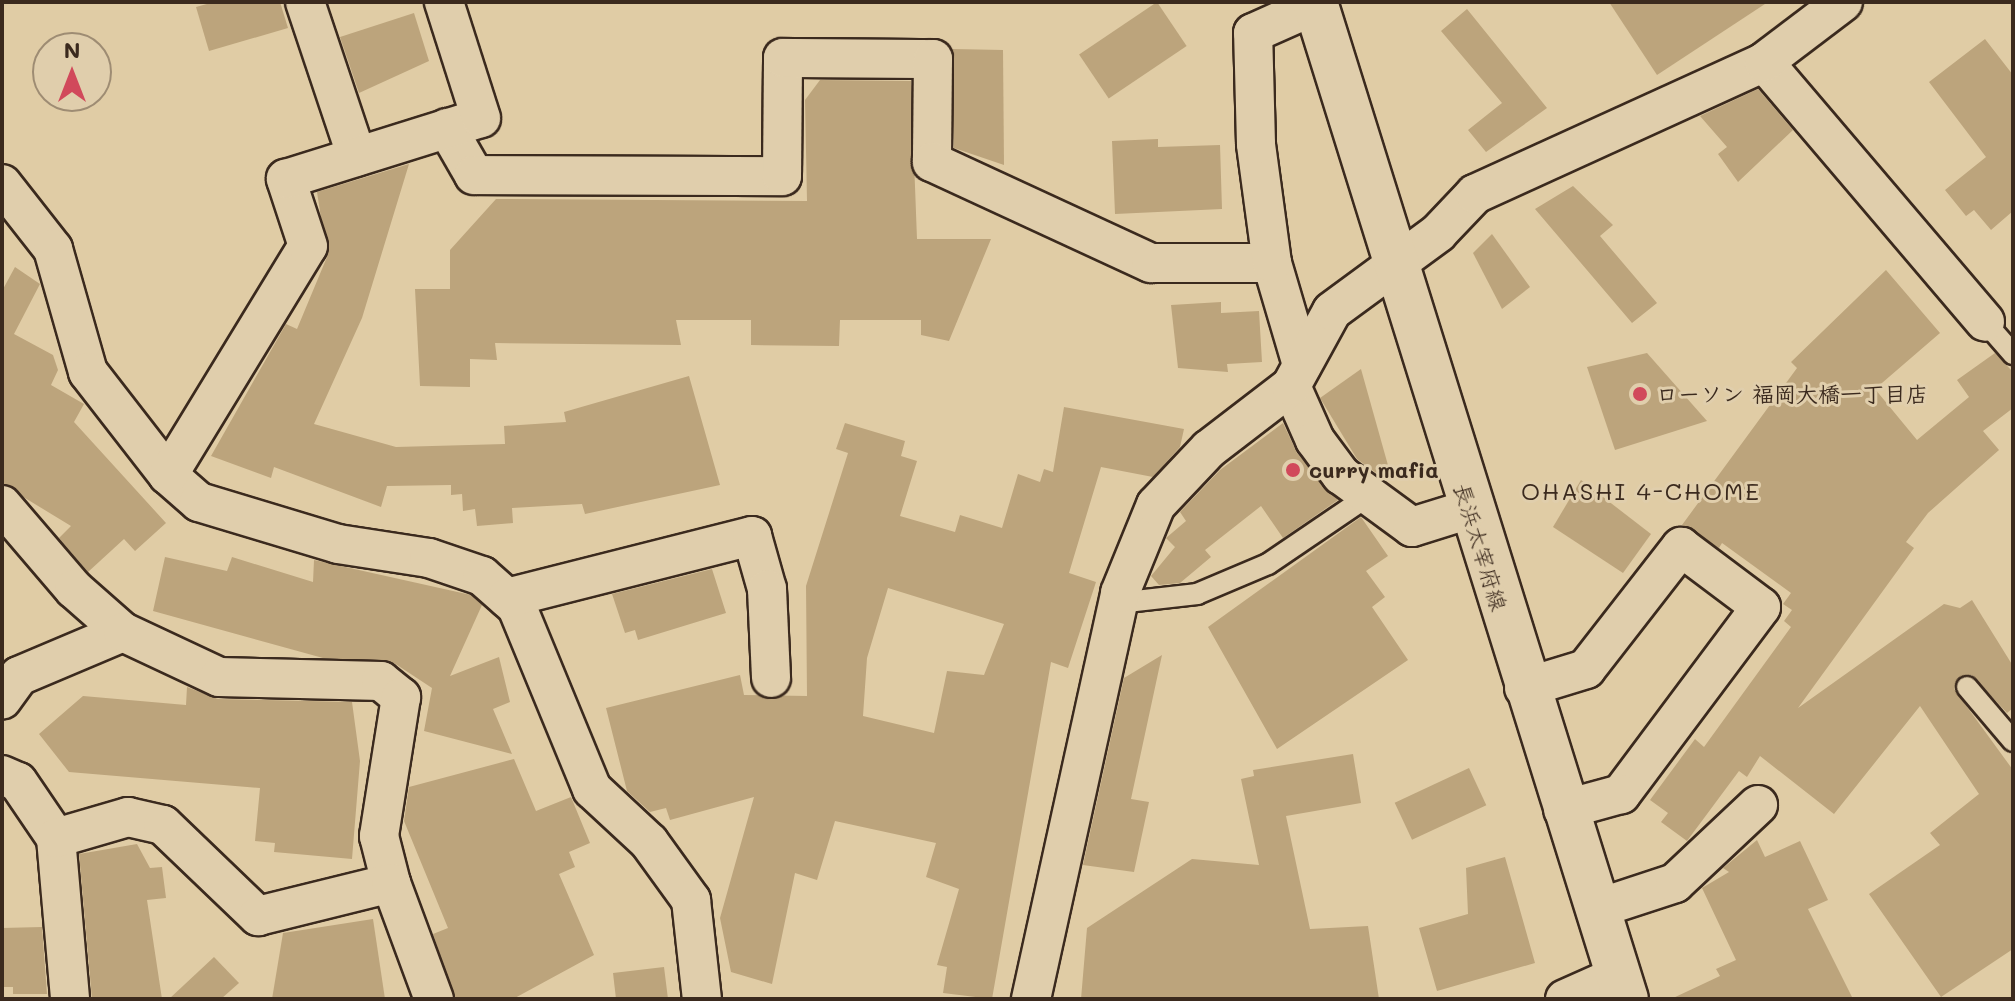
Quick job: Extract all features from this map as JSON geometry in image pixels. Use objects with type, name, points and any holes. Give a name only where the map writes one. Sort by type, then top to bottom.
[{"type":"street","points":[[305,2],[357,157]]},
{"type":"street","points":[[168,475],[308,246],[286,179],[481,118],[444,2]]},
{"type":"street","points":[[1031,999],[1118,603],[1156,505],[1209,449],[1296,376],[1332,311],[1393,261],[1438,233],[1475,194],[1519,169],[1764,62],[1843,2]]},
{"type":"street","points":[[1315,3],[1253,33],[1256,144],[1272,263],[1296,376],[1315,440],[1368,496],[1412,527],[1470,509]]},
{"type":"street","name":"長浜太宰府線","points":[[1315,3],[1524,688],[1623,987]]},
{"type":"street","points":[[447,128],[474,175],[782,176],[783,58],[933,59],[932,162],[1151,263],[1272,263]]},
{"type":"street","points":[[1764,62],[1985,322]]},
{"type":"street","points":[[2,184],[53,249],[88,372],[168,475],[199,502],[338,544],[429,558],[482,576],[507,598],[592,789],[649,842],[691,900],[702,999]]},
{"type":"street","points":[[2,505],[74,589],[123,632],[219,677],[381,681],[401,697],[379,836],[391,883],[434,999]]},
{"type":"street","points":[[507,598],[752,536],[767,589],[771,678]]},
{"type":"street","points":[[1524,688],[1586,669],[1681,547],[1761,607],[1621,794],[1563,810]]},
{"type":"street","points":[[2,699],[19,676],[123,632]]},
{"type":"street","points":[[2,775],[18,782],[56,838],[70,999]]},
{"type":"street","points":[[1596,909],[1675,883],[1758,805]]},
{"type":"street","points":[[56,838],[128,817],[163,825],[258,916],[391,883]]},
{"type":"street","points":[[1565,999],[1623,987]]},
{"type":"lane","points":[[1985,322],[2013,354]]},
{"type":"lane","points":[[1118,603],[1197,594],[1268,564],[1368,496]]},
{"type":"lane","points":[[1967,687],[2013,741]]},
{"type":"building","points":[[214,2],[280,2],[288,28],[209,51],[196,7]]},
{"type":"building","points":[[1157,2],[1187,46],[1109,99],[1079,55]]},
{"type":"building","points":[[1609,2],[1768,2],[1657,75]]},
{"type":"building","points":[[1467,9],[1547,108],[1486,152],[1468,130],[1502,103],[1441,31]]},
{"type":"building","points":[[414,13],[429,61],[359,93],[340,37]]},
{"type":"building","points":[[1985,39],[2013,75],[2013,211],[1991,230],[1974,210],[1966,216],[1945,190],[1986,157],[1929,82]]},
{"type":"building","points":[[953,49],[1003,50],[1004,165],[954,148]]},
{"type":"building","points":[[820,80],[911,81],[917,239],[991,239],[949,341],[921,335],[921,320],[840,320],[839,346],[751,345],[751,320],[676,320],[681,345],[495,343],[497,360],[470,359],[470,387],[420,386],[415,289],[450,289],[450,250],[496,199],[807,201],[805,100]]},
{"type":"building","points":[[1758,89],[1793,130],[1738,182],[1718,154],[1727,147],[1700,116]]},
{"type":"building","points":[[1158,139],[1158,147],[1220,145],[1222,209],[1115,214],[1112,141]]},
{"type":"building","points":[[409,164],[362,318],[314,424],[396,447],[505,444],[504,426],[566,422],[564,412],[689,376],[720,485],[585,514],[582,504],[512,508],[513,523],[477,526],[475,509],[463,511],[462,494],[451,495],[451,485],[387,486],[381,507],[274,467],[271,478],[211,456],[286,324],[297,329],[327,257],[317,192]]},
{"type":"building","points":[[1573,186],[1613,225],[1600,236],[1657,303],[1632,323],[1535,209]]},
{"type":"building","points":[[1492,234],[1530,287],[1502,309],[1473,253]]},
{"type":"building","points":[[15,267],[40,284],[14,334],[53,355],[58,370],[51,385],[84,404],[74,422],[166,523],[135,551],[124,539],[88,572],[59,538],[71,526],[2,484],[2,291]]},
{"type":"building","points":[[1886,270],[1940,333],[1875,389],[1917,440],[1969,397],[1957,380],[1995,353],[2013,372],[2013,408],[1983,431],[1999,450],[1928,513],[1906,542],[1914,548],[1798,708],[1944,604],[1960,608],[1972,600],[2013,666],[2013,708],[2007,713],[1972,675],[1959,677],[1954,689],[2013,770],[2013,949],[1941,997],[1869,894],[1940,845],[1930,833],[1979,794],[1920,706],[1834,814],[1760,756],[1747,777],[1739,771],[1687,841],[1661,822],[1668,813],[1650,800],[1695,739],[1704,747],[1791,627],[1784,621],[1792,610],[1783,604],[1791,593],[1722,543],[1719,548],[1682,525],[1797,368],[1791,362]]},
{"type":"building","points":[[1221,302],[1221,313],[1259,311],[1262,362],[1227,364],[1228,372],[1178,368],[1171,305]]},
{"type":"building","name":"ローソン 福岡大橋一丁目店","points":[[1647,353],[1707,421],[1615,450],[1587,367]]},
{"type":"building","points":[[1361,369],[1391,476],[1383,478],[1357,459],[1320,398]]},
{"type":"building","points":[[1064,407],[1184,429],[1180,447],[1153,477],[1101,467],[1069,573],[1096,582],[1068,668],[1051,662],[992,999],[943,993],[947,967],[937,965],[959,889],[926,877],[936,843],[835,821],[817,880],[795,873],[772,984],[731,972],[720,918],[754,797],[670,820],[666,808],[650,812],[627,791],[606,708],[740,675],[744,695],[807,696],[806,586],[848,453],[836,449],[845,423],[905,441],[901,456],[917,461],[900,516],[955,532],[960,515],[1002,528],[1018,474],[1040,482],[1044,469],[1053,472]],"holes":[[[888,588],[1004,624],[984,675],[947,671],[934,733],[863,716],[867,658]]]},
{"type":"building","points":[[1283,423],[1297,453],[1338,500],[1283,538],[1261,506],[1205,550],[1211,557],[1180,583],[1159,585],[1151,576],[1175,547],[1166,538],[1186,521],[1180,512],[1220,470]]},
{"type":"building","points":[[1581,480],[1651,534],[1623,573],[1553,527]]},
{"type":"building","points":[[1361,517],[1388,556],[1366,571],[1385,597],[1372,607],[1408,660],[1277,749],[1208,627]]},
{"type":"building","points":[[165,557],[227,571],[232,557],[313,582],[314,560],[471,595],[482,605],[450,676],[499,657],[510,702],[493,709],[512,754],[424,731],[432,688],[394,663],[323,658],[153,611]]},
{"type":"building","points":[[712,569],[726,613],[638,640],[635,630],[625,633],[612,594]]},
{"type":"building","points":[[1162,655],[1131,799],[1149,802],[1134,872],[1083,865],[1124,678]]},
{"type":"building","points":[[187,687],[218,699],[352,702],[360,761],[352,859],[274,852],[275,843],[255,841],[260,788],[69,772],[39,734],[83,696],[186,705]]},
{"type":"building","points":[[1353,754],[1361,803],[1286,816],[1310,929],[1368,926],[1379,999],[1081,999],[1087,928],[1192,859],[1259,865],[1241,779],[1254,776],[1253,770]]},
{"type":"building","points":[[514,759],[536,811],[571,797],[590,843],[569,852],[575,867],[559,874],[594,955],[513,999],[455,999],[433,934],[448,928],[404,821],[409,787]]},
{"type":"building","points":[[1469,768],[1486,805],[1412,840],[1395,803]]},
{"type":"building","points":[[1757,840],[1765,857],[1800,841],[1828,900],[1808,909],[1853,999],[1671,999],[1720,976],[1716,969],[1736,960],[1702,888],[1729,872],[1723,868]]},
{"type":"building","points":[[137,844],[150,868],[162,867],[166,898],[147,900],[162,999],[92,999],[79,854]]},
{"type":"building","points":[[1505,857],[1535,963],[1437,991],[1419,928],[1468,914],[1466,868]]},
{"type":"building","points":[[373,919],[385,999],[272,999],[283,933]]},
{"type":"building","points":[[42,927],[47,994],[13,994],[13,987],[2,987],[2,928]]},
{"type":"building","points":[[214,957],[239,983],[221,999],[169,999]]},
{"type":"building","points":[[664,967],[668,999],[616,999],[613,973]]},
{"type":"place","name":"ローソン 福岡大橋一丁目店","points":[[1640,394]]},
{"type":"place","name":"curry mafia","points":[[1293,470]]},
{"type":"district","name":"OHASHI 4-CHOME","points":[[1641,491]]}]
